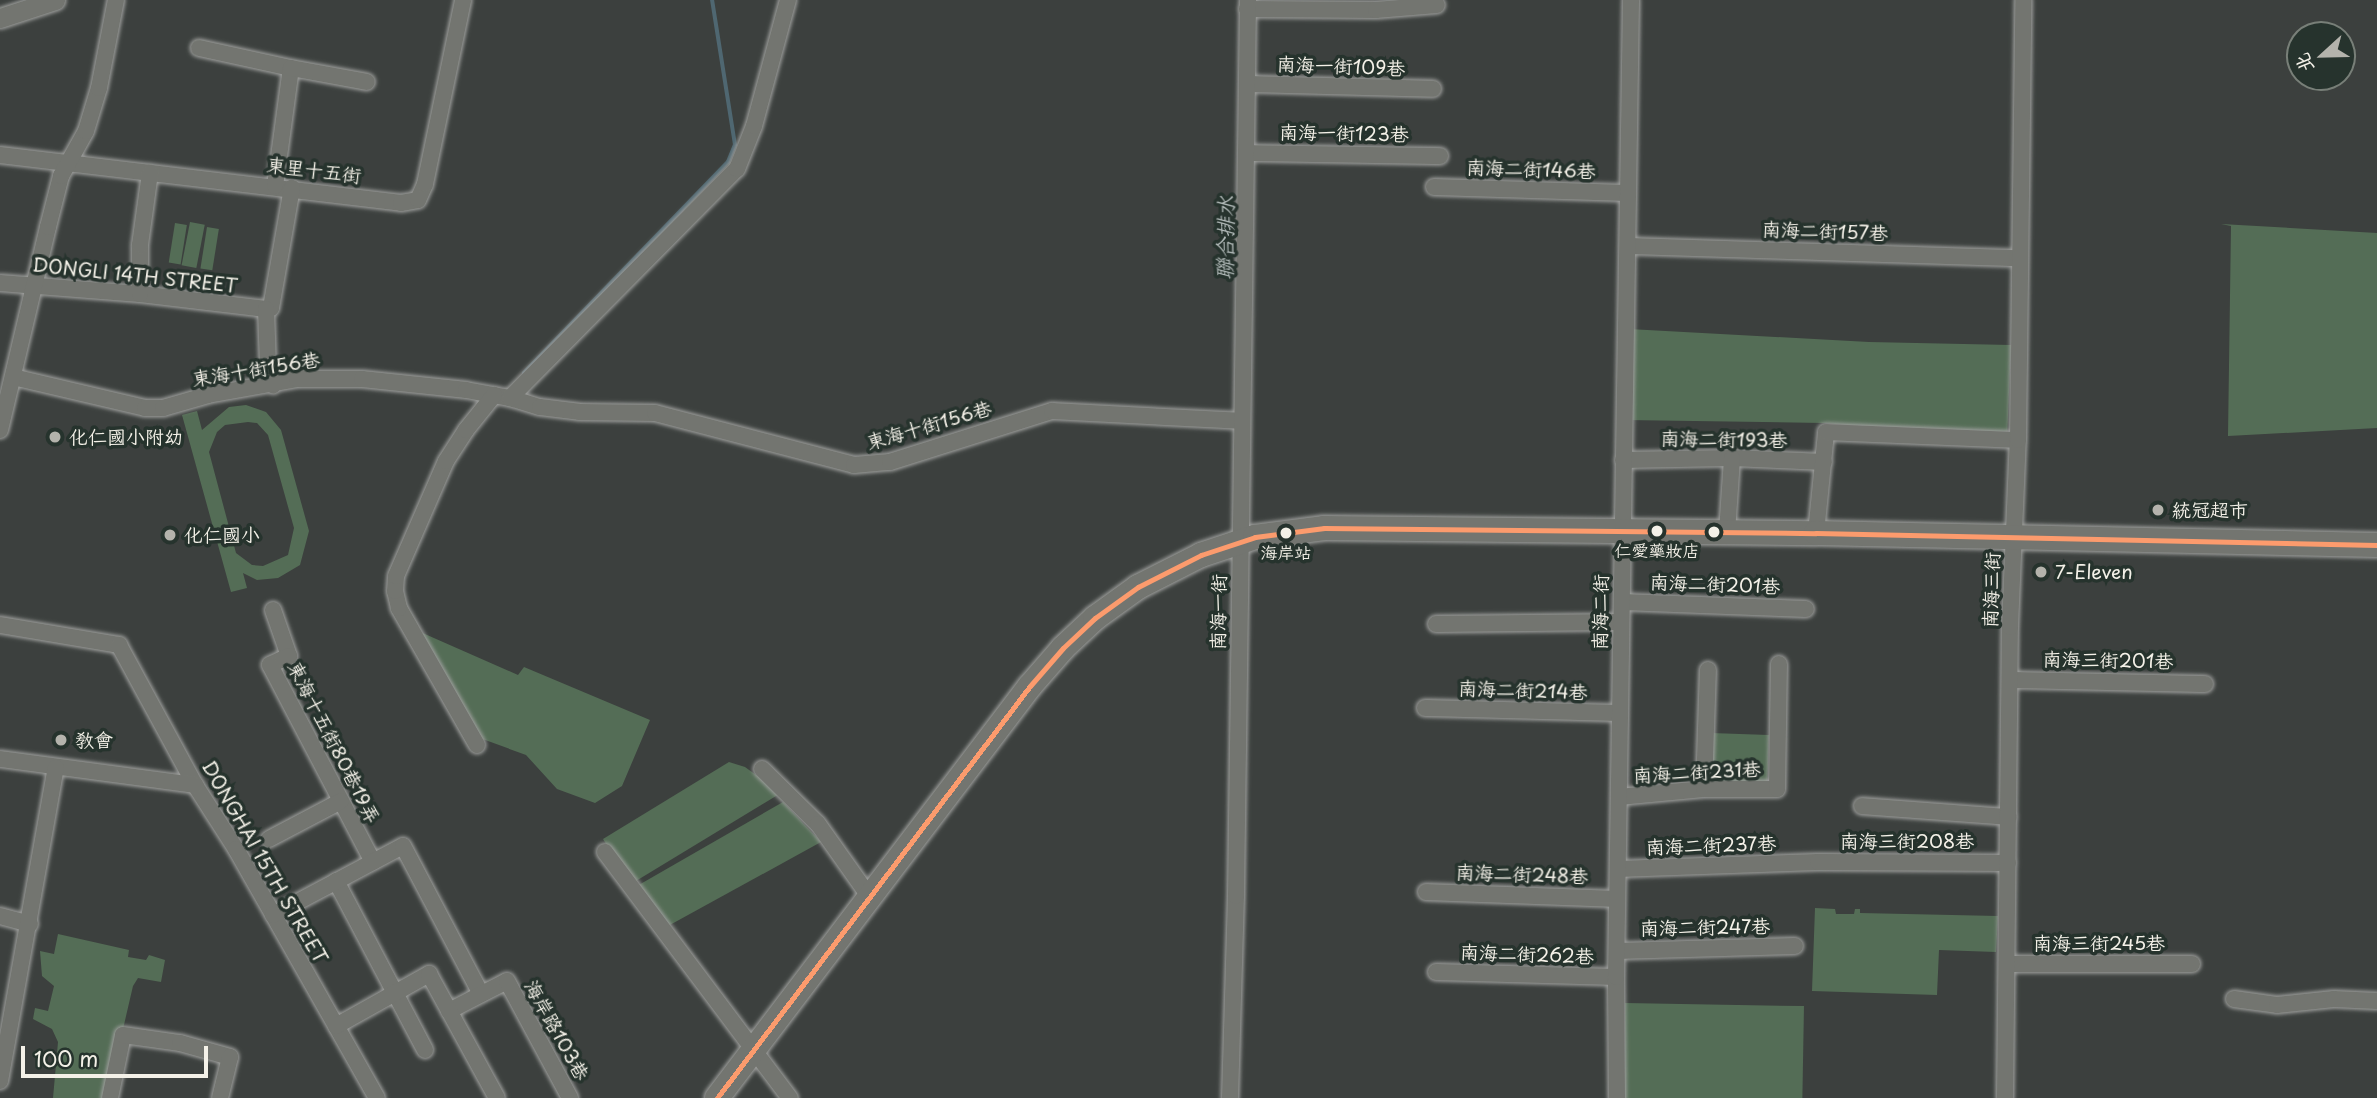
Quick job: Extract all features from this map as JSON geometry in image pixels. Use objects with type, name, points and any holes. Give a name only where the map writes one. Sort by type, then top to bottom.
[{"type":"main road","points":[[717,1098],[1030,685],[1063,648],[1094,618],[1138,587],[1175,566],[1266,535],[1324,528],[1727,531],[2377,545]]},
{"type":"street","points":[[0,18],[55,0]]},
{"type":"street","points":[[0,430],[34,285],[67,162],[86,131],[99,88],[116,0]]},
{"type":"street","name":"東里十五街","points":[[0,155],[401,203],[418,200],[425,184],[463,0]]},
{"type":"street","points":[[477,745],[399,607],[395,591],[396,576],[446,461],[466,430],[737,169],[754,126],[788,0]]},
{"type":"street","name":"南海二街","points":[[1617,1098],[1616,951],[1623,460],[1630,246],[1627,193],[1631,0]]},
{"type":"street","name":"南海三街","points":[[2004,1098],[2010,680],[2018,440],[2023,0]]},
{"type":"street","points":[[1247,4],[1376,10],[1437,5]]},
{"type":"street","name":"南海一街","points":[[1230,1098],[1236,545],[1247,153],[1247,4]]},
{"type":"street","points":[[199,48],[367,82]]},
{"type":"street","points":[[274,385],[268,365],[266,309],[271,308],[291,68]]},
{"type":"street","name":"南海一街109巷","points":[[1247,83],[1433,89]]},
{"type":"street","name":"南海一街123巷","points":[[1247,153],[1440,156]]},
{"type":"street","points":[[140,294],[140,244],[150,173]]},
{"type":"street","name":"南海二街146巷","points":[[1434,187],[1627,193]]},
{"type":"street","name":"南海二街157巷","points":[[1630,246],[2018,258]]},
{"type":"street","name":"DONGLI 14TH STREET","points":[[0,283],[140,294],[266,309]]},
{"type":"street","name":"東海十街156巷","points":[[13,377],[145,408],[163,408],[208,395],[297,380],[362,379],[502,397],[540,407],[579,412],[655,413],[854,465],[890,462],[1052,411],[1240,421]]},
{"type":"street","points":[[1816,533],[1826,432],[2018,440]]},
{"type":"street","points":[[1727,531],[1732,458]]},
{"type":"street","name":"南海二街193巷","points":[[1623,460],[1732,458],[1825,462]]},
{"type":"street","name":"南海二街201巷","points":[[1622,602],[1806,609]]},
{"type":"street","name":"東海十五街80巷19弄","points":[[273,610],[289,656],[270,664],[373,862]]},
{"type":"street","points":[[1436,624],[1621,622]]},
{"type":"street","name":"DONGHAI 15TH STREET","points":[[0,625],[119,645],[195,785],[377,1098]]},
{"type":"street","name":"南海二街231巷","points":[[1619,797],[1704,789],[1777,789],[1779,664]]},
{"type":"street","points":[[1704,789],[1708,670]]},
{"type":"street","name":"南海三街201巷","points":[[2010,680],[2205,684]]},
{"type":"street","name":"南海二街214巷","points":[[1425,708],[1620,713]]},
{"type":"street","points":[[0,759],[195,785]]},
{"type":"street","points":[[0,1081],[56,768]]},
{"type":"street","points":[[762,769],[818,824],[869,896]]},
{"type":"street","points":[[269,839],[341,801]]},
{"type":"street","points":[[1862,806],[2009,817]]},
{"type":"street","points":[[273,915],[402,846],[481,995],[449,1011]]},
{"type":"street","points":[[605,852],[790,1098]]},
{"type":"street","name":"南海三街208巷","points":[[1805,864],[2008,863]]},
{"type":"street","name":"南海二街237巷","points":[[1618,869],[1805,864]]},
{"type":"street","points":[[337,881],[425,1050]]},
{"type":"street","name":"南海二街248巷","points":[[1426,892],[1617,899]]},
{"type":"street","points":[[0,916],[30,923]]},
{"type":"street","name":"南海二街247巷","points":[[1616,951],[1795,946]]},
{"type":"street","name":"南海三街245巷","points":[[2007,964],[2192,964]]},
{"type":"street","name":"南海二街262巷","points":[[1436,972],[1616,977]]},
{"type":"street","points":[[336,1026],[429,974],[497,1098]]},
{"type":"street","name":"海岸路103巷","points":[[481,995],[507,981],[570,1098]]},
{"type":"street","points":[[2234,999],[2277,1005],[2334,999],[2377,1001]]},
{"type":"street","points":[[110,1098],[123,1035],[180,1043],[230,1057],[220,1098]]},
{"type":"green space","points":[[190,222],[205,225],[196,268],[182,265]]},
{"type":"green space","points":[[175,223],[187,225],[181,264],[169,263]]},
{"type":"green space","points":[[2221,224],[2377,233],[2377,428],[2228,436],[2231,226]]},
{"type":"green space","points":[[207,227],[219,229],[212,270],[200,268]]},
{"type":"green space","points":[[1629,329],[1869,342],[2011,345],[2007,439],[1824,423],[1625,420]]},
{"type":"green space","points":[[246,405],[266,412],[281,430],[309,531],[300,565],[278,578],[257,580],[243,573],[247,588],[231,592],[182,415],[197,411],[202,430],[229,407]],"holes":[[[257,423],[268,435],[294,528],[288,555],[263,566],[252,565],[236,553],[209,452],[217,432],[225,425]]]},
{"type":"green space","points":[[418,631],[518,675],[524,667],[650,720],[622,786],[595,803],[557,789],[526,755],[477,737]]},
{"type":"green space","points":[[1711,733],[1769,735],[1767,788],[1709,786]]},
{"type":"green space","points":[[729,762],[745,767],[781,793],[631,884],[603,839]]},
{"type":"green space","points":[[783,802],[821,842],[668,926],[637,886]]},
{"type":"green space","points":[[1815,908],[1835,909],[1836,914],[1854,914],[1855,909],[1860,909],[1860,913],[1998,916],[1996,952],[1939,950],[1937,995],[1812,991]]},
{"type":"green space","points":[[58,934],[129,950],[128,957],[146,960],[149,955],[165,960],[161,982],[138,978],[133,986],[107,1098],[53,1098],[58,1042],[52,1029],[33,1019],[35,1008],[48,1011],[54,986],[42,976],[40,951],[54,954]]},
{"type":"green space","points":[[1625,1003],[1804,1006],[1802,1098],[1623,1098]]},
{"type":"waterway","points":[[524,373],[728,162],[735,145],[712,0]]},
{"type":"transit line","points":[[717,1098],[1030,686],[1063,648],[1095,618],[1138,587],[1201,555],[1255,537],[1324,528],[1816,533],[2377,545]]},
{"type":"place","name":"化仁國小附幼","points":[[55,437]]},
{"type":"place","name":"統冠超市","points":[[2158,510]]},
{"type":"place","name":"仁愛藥妝店","points":[[1657,531]]},
{"type":"place","name":"海岸站","points":[[1286,533]]},
{"type":"place","name":"化仁國小","points":[[170,535]]},
{"type":"place","name":"7-Eleven","points":[[2041,572]]},
{"type":"place","name":"教會","points":[[61,740]]},
{"type":"water label","name":"聯合排水","points":[[1224,238]]}]
